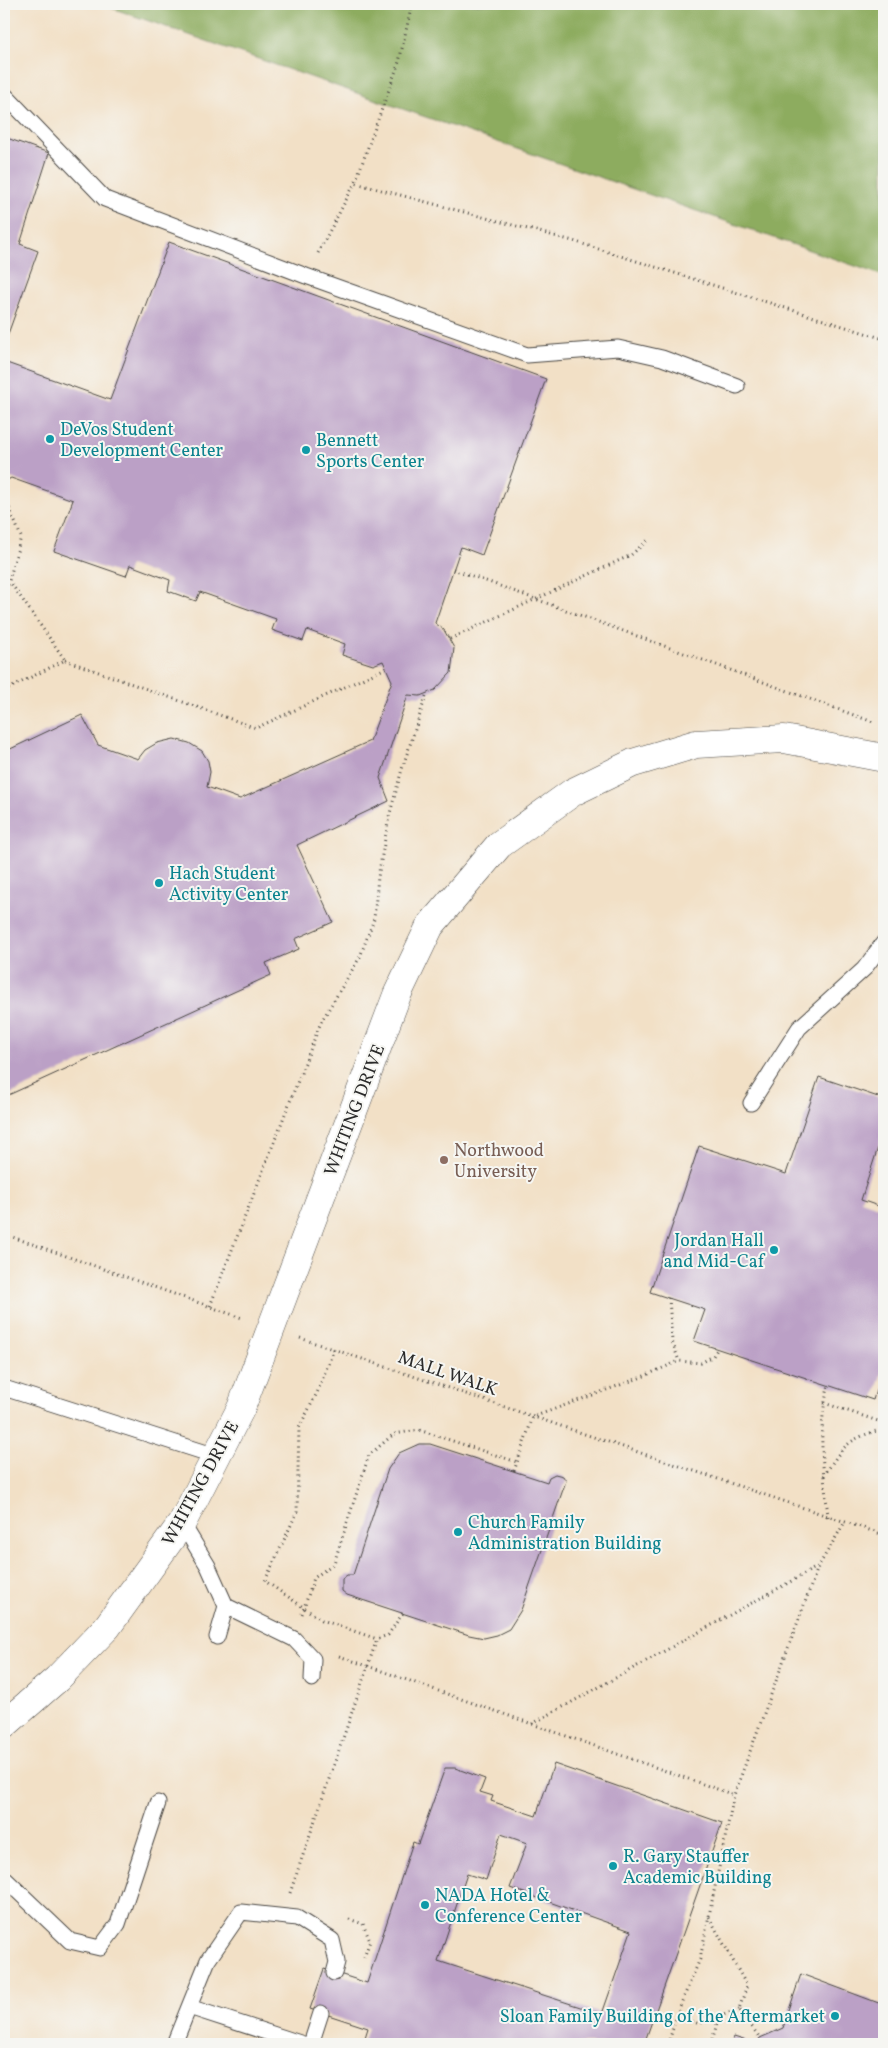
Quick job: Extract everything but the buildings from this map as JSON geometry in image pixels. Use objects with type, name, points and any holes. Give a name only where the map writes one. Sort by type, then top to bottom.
[{"type":"street","name":"WHITING DRIVE","points":[[4,1725],[57,1679],[107,1626],[182,1523],[241,1408],[398,995],[430,926],[499,845],[573,792],[633,763],[696,744],[784,739],[884,758]]},
{"type":"lane","points":[[4,94],[105,199],[306,276],[527,355],[618,348],[662,358],[737,386]]},
{"type":"lane","points":[[750,1103],[799,1028],[864,969],[884,942]]},
{"type":"lane","points":[[4,1388],[216,1456]]},
{"type":"lane","points":[[182,1523],[208,1566],[226,1606],[294,1639],[313,1659],[312,1679]]},
{"type":"lane","points":[[217,1637],[226,1606]]},
{"type":"lane","points":[[4,1878],[70,1941],[100,1948],[118,1924],[158,1803]]},
{"type":"lane","points":[[174,2044],[208,1960],[241,1912],[297,1918],[332,1940],[337,1962],[334,1972]]},
{"type":"lane","points":[[189,2007],[303,2044]]},
{"type":"lane","points":[[311,2044],[321,2013]]},
{"type":"path","points":[[306,276],[355,183],[399,62],[412,4]]},
{"type":"path","points":[[355,183],[572,241],[884,339]]},
{"type":"path","points":[[4,494],[21,537],[4,599]]},
{"type":"path","points":[[450,639],[631,555],[649,539]]},
{"type":"path","points":[[454,569],[875,722]]},
{"type":"path","points":[[10,582],[65,660],[256,728],[386,668]]},
{"type":"path","points":[[4,691],[65,660]]},
{"type":"path","points":[[210,1306],[321,1022],[360,957],[374,918],[378,877],[390,817],[402,769],[427,693]]},
{"type":"path","name":"MALL WALK","points":[[4,1234],[271,1328],[884,1535]]},
{"type":"path","points":[[669,1298],[672,1341],[679,1361]]},
{"type":"path","points":[[514,1471],[533,1417],[642,1377],[679,1361],[701,1363],[713,1356],[718,1348]]},
{"type":"path","points":[[334,1349],[317,1393],[299,1428],[297,1512],[265,1581],[322,1620],[377,1639],[388,1635],[403,1613]]},
{"type":"path","points":[[828,1516],[821,1447],[824,1403],[829,1385]]},
{"type":"path","points":[[824,1403],[884,1423]]},
{"type":"path","points":[[824,1477],[840,1451],[859,1436],[884,1428]]},
{"type":"path","points":[[517,1462],[419,1430],[394,1434],[369,1455],[334,1563],[314,1578],[294,1639],[368,1667],[734,1795]]},
{"type":"path","points":[[668,2044],[700,1959],[734,1795],[818,1566],[844,1522]]},
{"type":"path","points":[[532,1724],[818,1566]]},
{"type":"path","points":[[288,1899],[377,1639]]},
{"type":"path","points":[[709,1916],[747,1986],[739,2010]]},
{"type":"path","points":[[677,2017],[700,2024],[739,2010]]},
{"type":"path","points":[[739,2010],[760,2038]]},
{"type":"path","points":[[711,2044],[720,2017]]},
{"type":"green space","points":[[100,4],[884,4],[884,276]]},
{"type":"place","name":"DeVos Student Development Center","points":[[50,439]]},
{"type":"place","name":"Bennett Sports Center","points":[[306,450]]},
{"type":"place","name":"Hach Student Activity Center","points":[[159,883]]},
{"type":"place","name":"Northwood University","points":[[444,1160]]},
{"type":"place","name":"Jordan Hall and Mid-Caf","points":[[774,1250]]},
{"type":"place","name":"Church Family Administration Building","points":[[458,1532]]},
{"type":"place","name":"R. Gary Stauffer Academic Building","points":[[613,1866]]},
{"type":"place","name":"NADA Hotel & Conference Center","points":[[425,1905]]},
{"type":"place","name":"Sloan Family Building of the Aftermarket","points":[[835,2016]]}]
